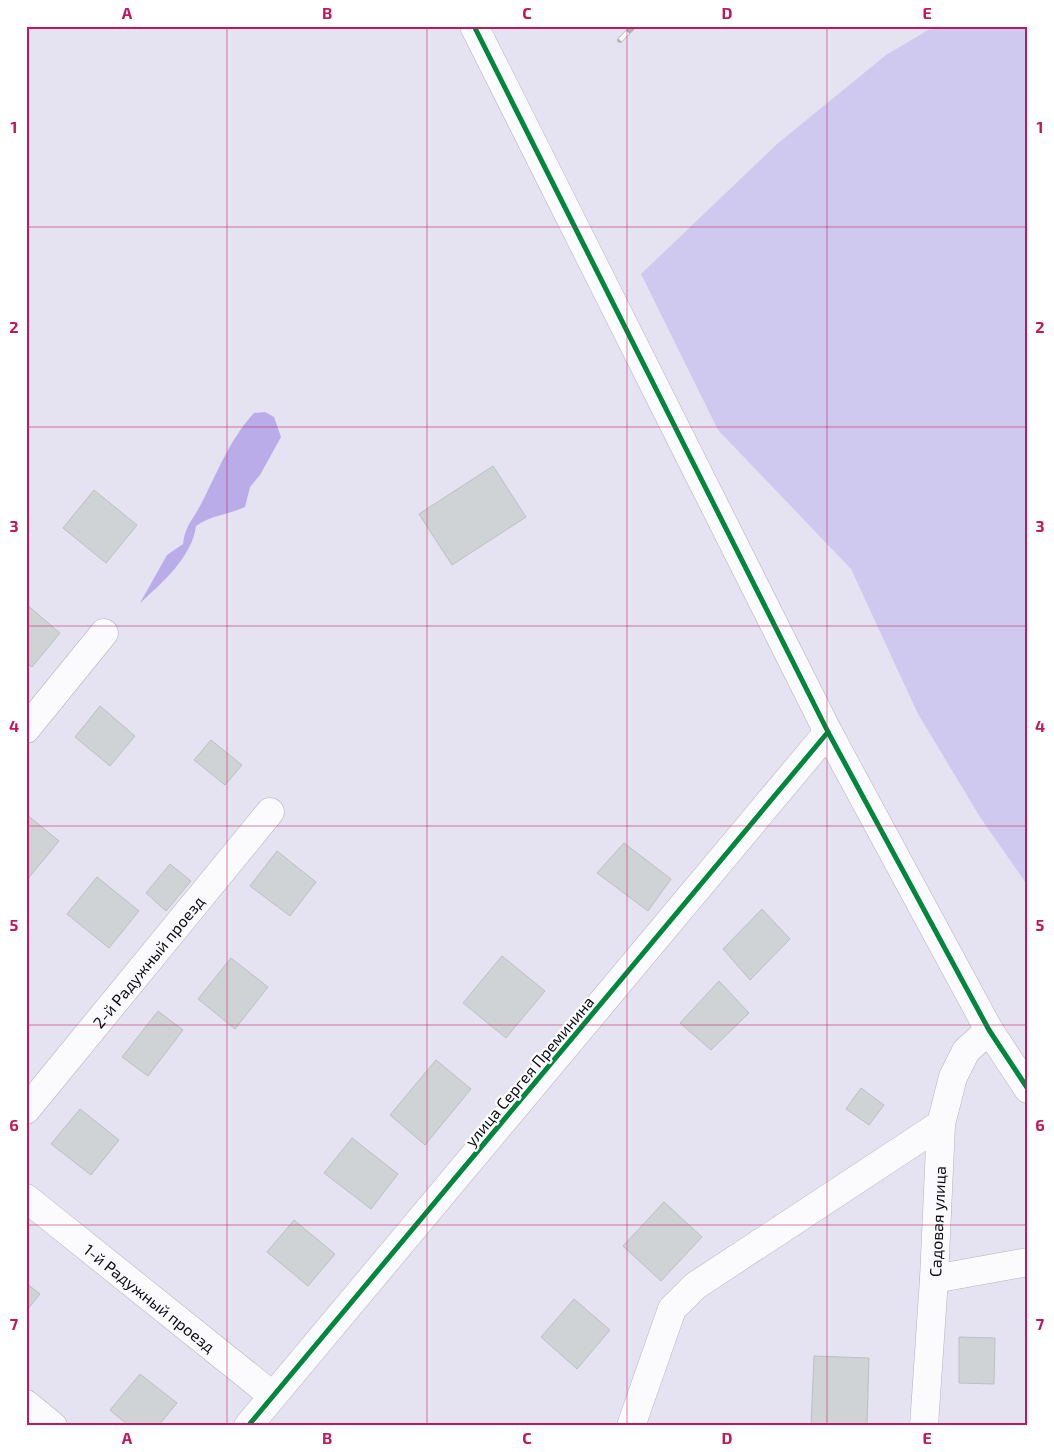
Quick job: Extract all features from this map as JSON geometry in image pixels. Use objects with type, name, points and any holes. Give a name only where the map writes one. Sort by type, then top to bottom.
[{"type":"street","points":[[474,26],[828,732],[989,1030],[1028,1089]]},
{"type":"street","points":[[26,729],[104,632]]},
{"type":"street","name":"улица Сергея Преминина","points":[[248,1426],[828,732]]},
{"type":"street","name":"2-й Радужный проезд","points":[[26,1110],[270,812]]},
{"type":"street","name":"Садовая улица","points":[[924,1426],[934,1279],[941,1124],[953,1077],[966,1051],[989,1030]]},
{"type":"street","points":[[631,1426],[672,1309],[695,1286],[941,1124]]},
{"type":"street","name":"1-й Радужный проезд","points":[[26,1198],[273,1396]]},
{"type":"street","points":[[934,1279],[1028,1262]]},
{"type":"street","points":[[26,1404],[53,1426]]},
{"type":"shaded area","points":[[935,26],[1028,26],[1028,886],[980,817],[918,714],[851,569],[718,430],[641,274],[777,144],[886,55]]},
{"type":"shaded area","points":[[265,412],[274,417],[281,437],[260,475],[250,487],[245,507],[202,522],[196,526],[189,548],[175,569],[140,603],[167,555],[183,544],[187,528],[237,434],[254,413]]},
{"type":"building","points":[[493,466],[526,517],[452,565],[419,514]]},
{"type":"building","points":[[94,490],[137,525],[106,563],[63,528]]},
{"type":"building","points":[[26,604],[60,633],[32,667],[26,663]]},
{"type":"building","points":[[100,706],[135,736],[110,766],[75,737]]},
{"type":"building","points":[[211,740],[242,765],[225,785],[194,760]]},
{"type":"building","points":[[26,814],[59,841],[26,881]]},
{"type":"building","points":[[624,843],[671,879],[648,911],[597,873]]},
{"type":"building","points":[[277,851],[316,882],[290,916],[250,886]]},
{"type":"building","points":[[170,864],[191,881],[166,911],[146,893]]},
{"type":"building","points":[[97,877],[139,911],[109,948],[67,914]]},
{"type":"building","points":[[762,909],[790,939],[750,980],[723,949]]},
{"type":"building","points":[[502,956],[545,991],[506,1038],[463,1003]]},
{"type":"building","points":[[231,958],[268,987],[235,1029],[198,999]]},
{"type":"building","points":[[719,981],[749,1013],[711,1050],[680,1023]]},
{"type":"building","points":[[158,1011],[183,1030],[148,1076],[122,1057]]},
{"type":"building","points":[[436,1060],[471,1089],[425,1145],[390,1115]]},
{"type":"building","points":[[861,1088],[884,1105],[869,1125],[846,1109]]},
{"type":"building","points":[[80,1109],[119,1140],[91,1175],[51,1144]]},
{"type":"building","points":[[352,1138],[398,1174],[371,1209],[324,1173]]},
{"type":"building","points":[[664,1202],[702,1237],[661,1281],[623,1246]]},
{"type":"building","points":[[294,1220],[335,1254],[308,1286],[267,1252]]},
{"type":"building","points":[[26,1283],[40,1294],[26,1311]]},
{"type":"building","points":[[574,1299],[610,1330],[577,1369],[541,1337]]},
{"type":"building","points":[[959,1337],[995,1338],[994,1384],[959,1383]]},
{"type":"building","points":[[814,1356],[869,1358],[867,1426],[811,1426]]},
{"type":"building","points":[[140,1374],[177,1403],[158,1426],[129,1426],[110,1410]]},
{"type":"railway","points":[[620,40],[634,26]]},
{"type":"cycle path","points":[[474,26],[828,732],[989,1030],[1028,1089]]},
{"type":"cycle path","points":[[248,1426],[828,732]]}]
